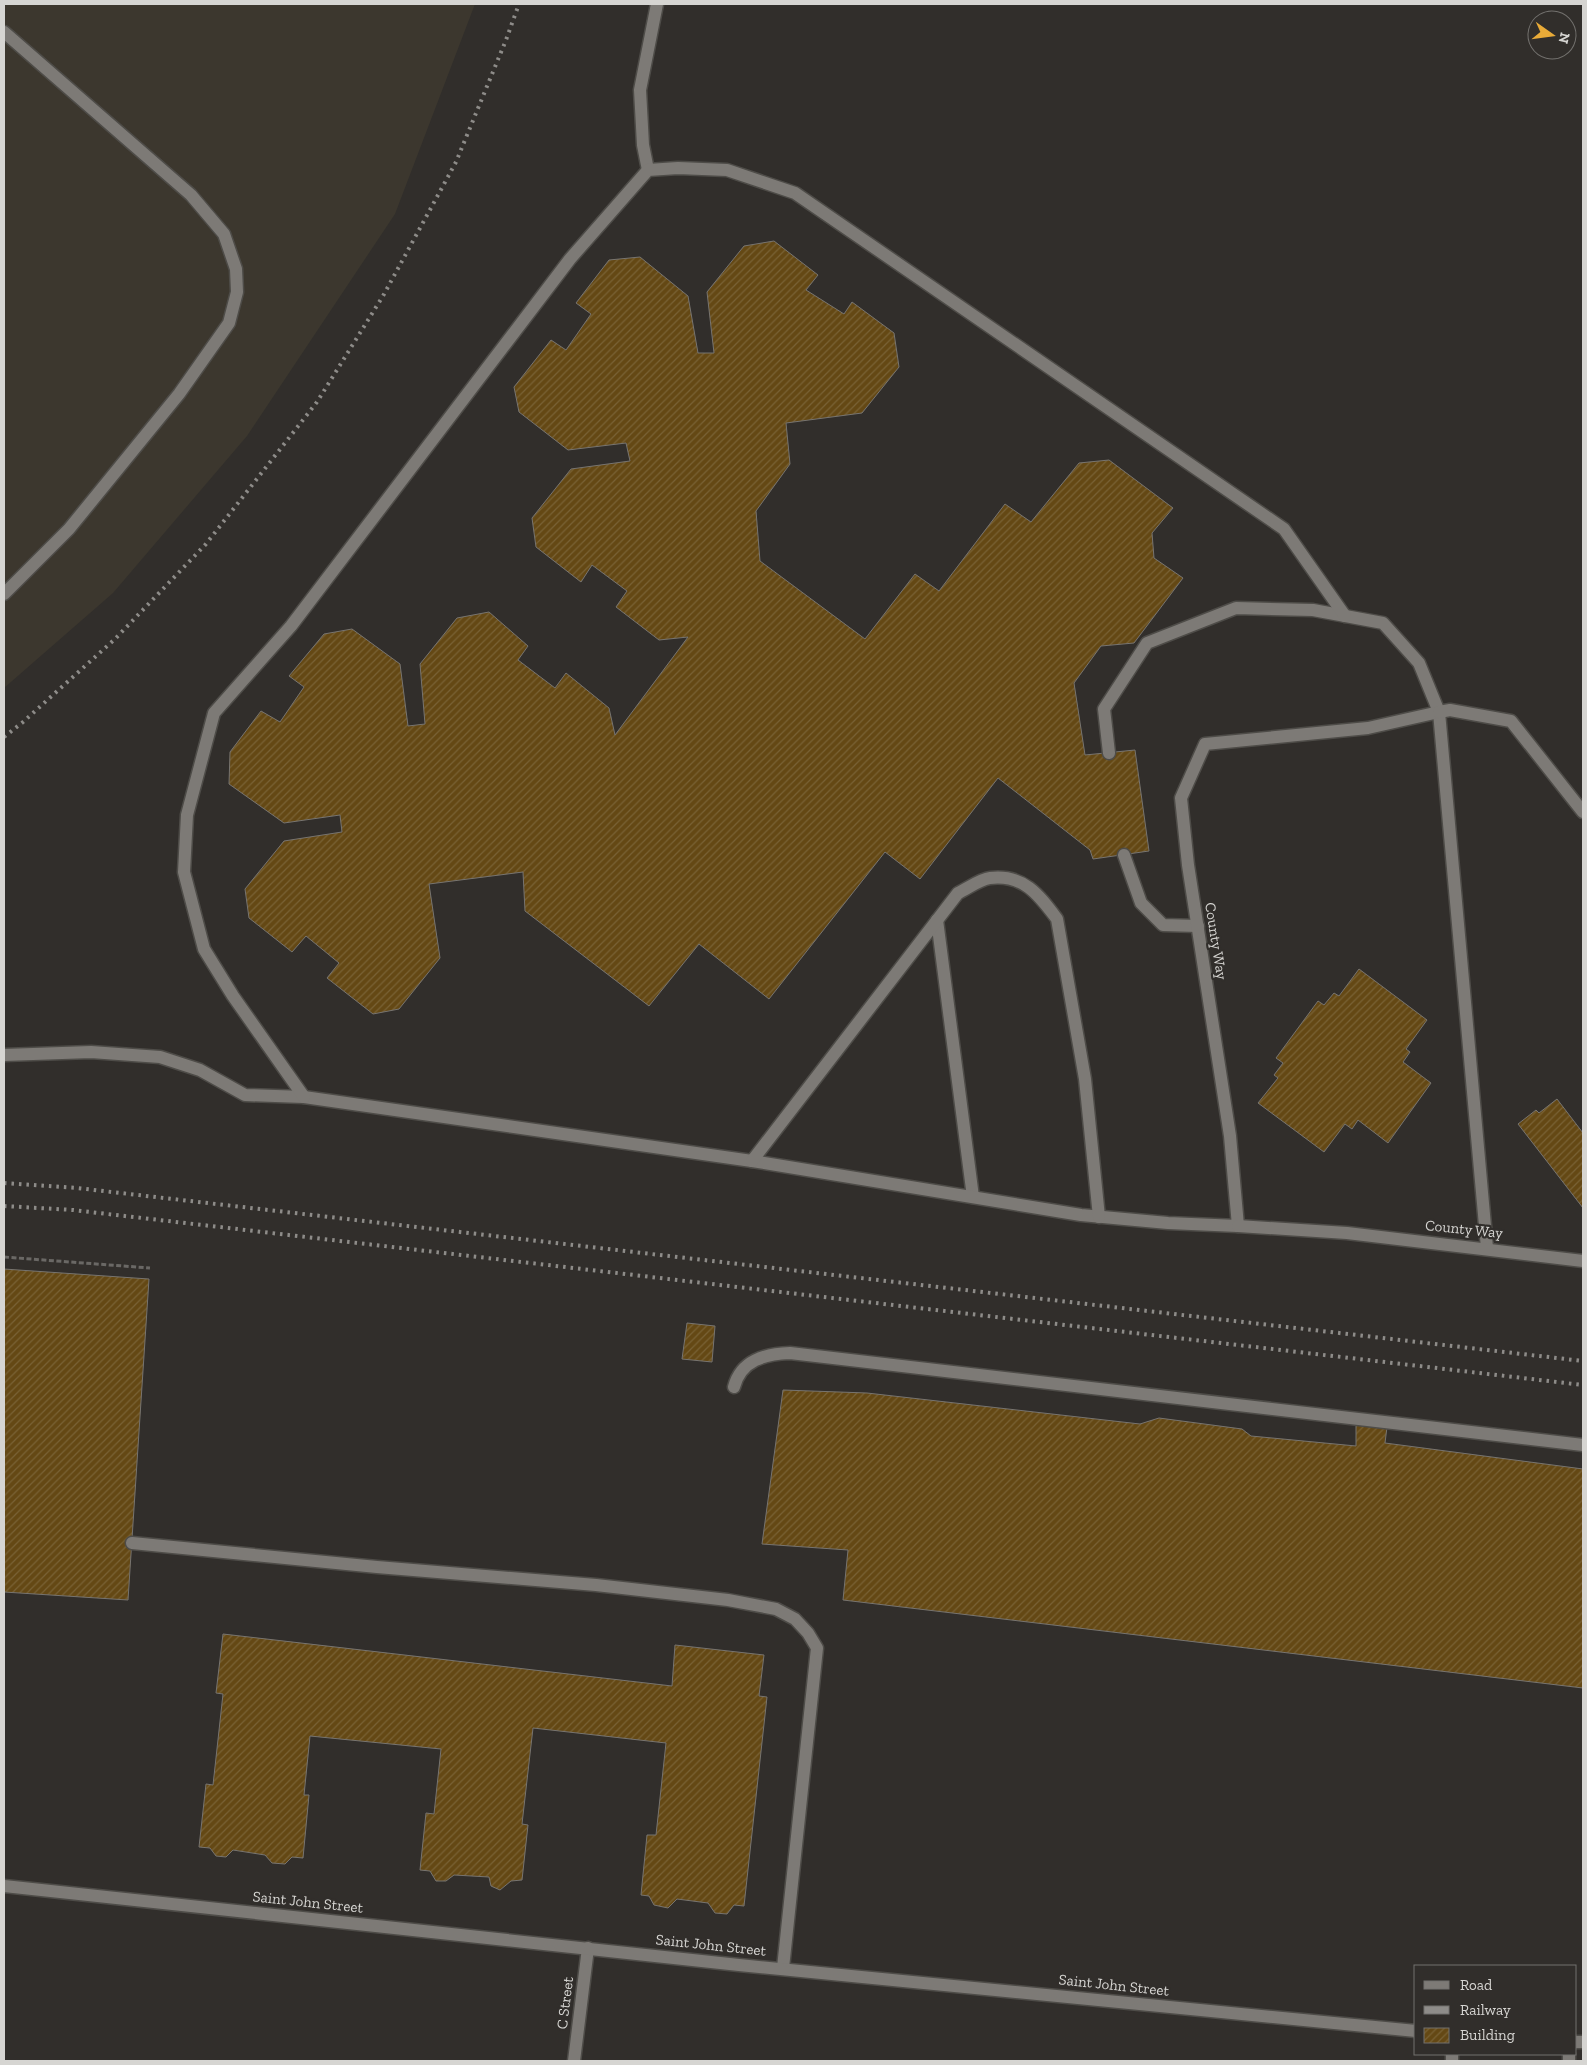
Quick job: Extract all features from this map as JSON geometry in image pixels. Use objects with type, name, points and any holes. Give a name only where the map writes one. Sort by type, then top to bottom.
[{"type":"main road","points":[[648,170],[643,145],[640,90],[657,4]]},
{"type":"main road","points":[[4,32],[191,195],[224,234],[236,269],[237,292],[229,323],[178,394],[69,529],[4,594]]},
{"type":"main road","points":[[304,1097],[233,996],[204,949],[184,872],[188,815],[214,713],[291,626],[570,259],[648,170],[678,168],[728,170],[795,193],[1284,529],[1344,616]]},
{"type":"main road","points":[[1109,752],[1104,709],[1147,643],[1236,608],[1313,610],[1383,623],[1419,663],[1439,712],[1488,1248]]},
{"type":"main road","name":"County Way","points":[[1583,812],[1511,722],[1450,710],[1368,728],[1205,744],[1181,798],[1198,926],[1230,1136],[1238,1226],[1347,1233],[1488,1248],[1583,1261]]},
{"type":"main road","points":[[1124,855],[1141,903],[1162,925],[1198,926]]},
{"type":"main road","points":[[752,1161],[958,893],[989,878],[1019,880],[1041,898],[1057,919],[1085,1080],[1099,1217]]},
{"type":"main road","points":[[937,920],[973,1197]]},
{"type":"main road","points":[[4,1055],[91,1052],[160,1057],[200,1070],[245,1095],[304,1097],[752,1161],[1099,1217],[1168,1224],[1238,1226]]},
{"type":"main road","points":[[734,1387],[737,1378],[750,1363],[768,1354],[790,1353],[1583,1445]]},
{"type":"main road","points":[[132,1543],[719,1598],[776,1610],[795,1619],[817,1648],[783,1968]]},
{"type":"main road","name":"Saint John Street","points":[[4,1886],[588,1948],[1414,2031]]},
{"type":"main road","name":"C Street","points":[[574,2061],[588,1948]]},
{"type":"path","points":[[4,1257],[150,1268]]},
{"type":"shaded area","points":[[4,4],[475,4],[395,214],[247,436],[113,593],[4,688]]},
{"type":"building","points":[[774,241],[818,275],[806,290],[844,314],[852,302],[894,333],[899,367],[862,413],[786,423],[790,464],[756,511],[760,561],[865,639],[915,574],[939,591],[1005,504],[1031,522],[1079,463],[1109,460],[1173,508],[1152,533],[1154,558],[1183,578],[1134,643],[1101,646],[1074,683],[1085,755],[1135,750],[1149,851],[1093,859],[1090,850],[998,778],[920,879],[885,852],[769,999],[699,944],[649,1006],[525,911],[523,872],[429,884],[440,958],[399,1009],[373,1014],[327,978],[339,963],[306,936],[292,952],[249,918],[245,889],[284,841],[342,832],[340,815],[284,823],[229,784],[230,752],[261,711],[280,722],[304,687],[289,676],[324,634],[352,629],[400,664],[408,726],[425,724],[420,664],[457,618],[489,612],[528,646],[518,660],[555,688],[566,673],[609,708],[615,735],[688,637],[659,640],[616,607],[627,591],[592,565],[581,582],[536,547],[532,518],[571,469],[630,461],[626,443],[568,450],[519,412],[514,387],[551,340],[566,350],[591,314],[576,303],[609,260],[640,257],[688,296],[698,353],[714,353],[707,292],[744,246]]},
{"type":"building","points":[[1359,969],[1427,1020],[1406,1049],[1410,1052],[1403,1062],[1431,1083],[1388,1143],[1358,1120],[1352,1129],[1345,1124],[1324,1152],[1258,1103],[1278,1078],[1274,1075],[1283,1063],[1276,1058],[1318,1001],[1324,1005],[1334,993],[1339,996]]},
{"type":"building","points":[[1557,1099],[1583,1133],[1583,1208],[1518,1124],[1536,1110],[1539,1113]]},
{"type":"building","points":[[4,1269],[149,1279],[128,1600],[4,1592]]},
{"type":"building","points":[[687,1323],[715,1326],[712,1362],[682,1359]]},
{"type":"building","points":[[783,1390],[867,1393],[1140,1424],[1159,1418],[1242,1429],[1251,1436],[1356,1446],[1356,1425],[1387,1427],[1385,1443],[1583,1469],[1583,1688],[843,1600],[848,1550],[762,1544]]},
{"type":"building","points":[[223,1634],[672,1686],[675,1645],[764,1655],[759,1696],[767,1697],[744,1906],[734,1905],[727,1914],[715,1913],[708,1903],[677,1899],[668,1908],[654,1905],[649,1896],[641,1895],[647,1835],[656,1835],[666,1743],[533,1728],[522,1824],[528,1825],[522,1880],[511,1881],[500,1890],[491,1886],[489,1877],[454,1875],[446,1881],[436,1881],[430,1871],[420,1870],[426,1813],[434,1814],[441,1749],[310,1736],[304,1795],[309,1795],[303,1858],[292,1857],[285,1864],[272,1863],[265,1855],[233,1850],[226,1857],[216,1856],[210,1848],[199,1847],[206,1784],[213,1785],[223,1694],[216,1693]]},
{"type":"railway","points":[[4,737],[115,639],[206,544],[317,402],[383,296],[456,162],[519,4]]},
{"type":"railway","points":[[4,1183],[77,1188],[1583,1361]]},
{"type":"railway","points":[[4,1206],[73,1210],[1583,1385]]}]
